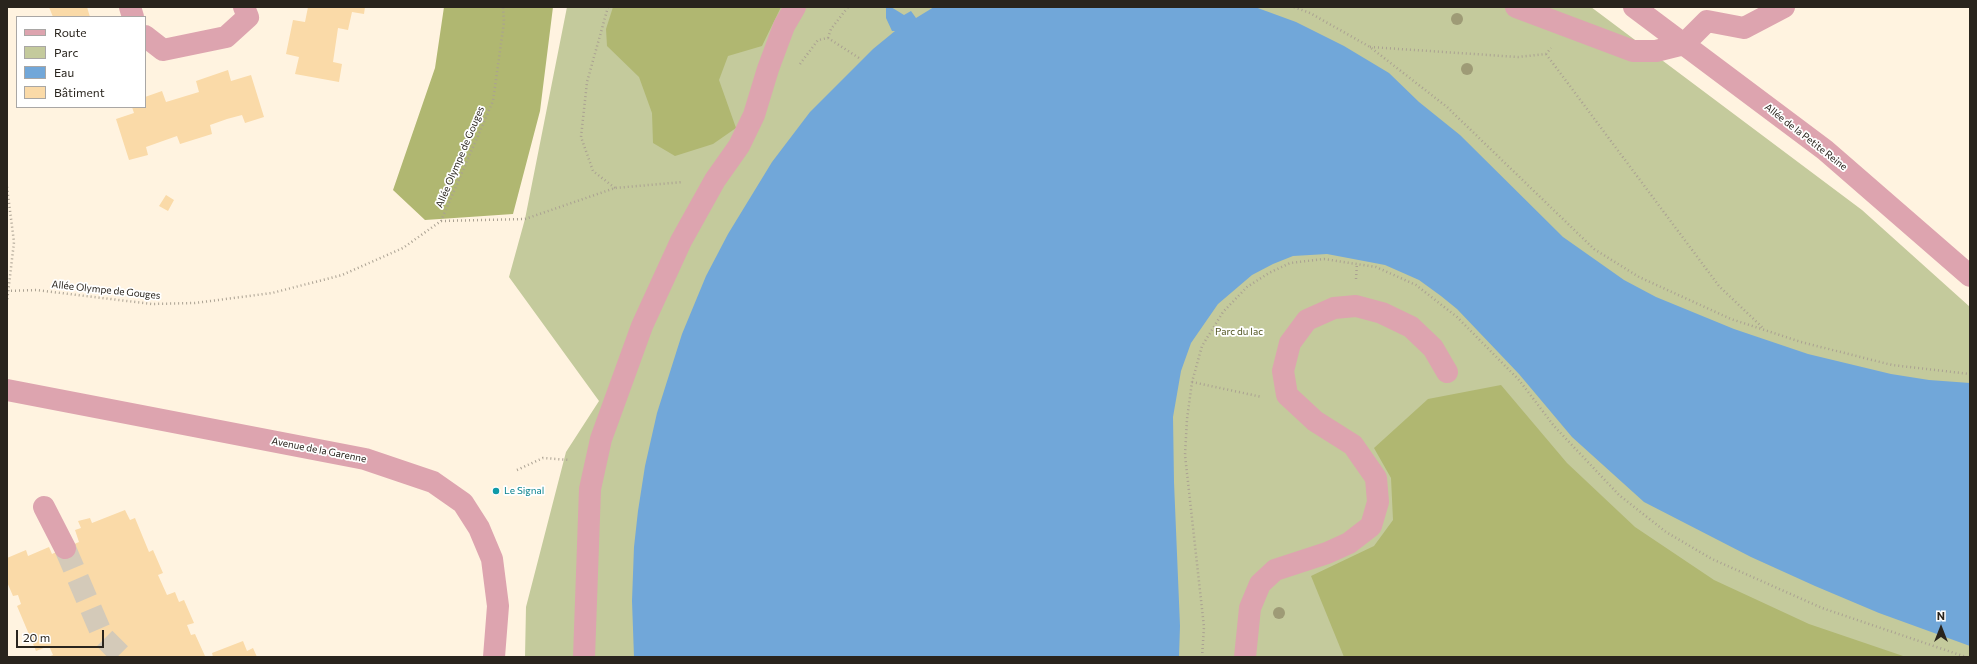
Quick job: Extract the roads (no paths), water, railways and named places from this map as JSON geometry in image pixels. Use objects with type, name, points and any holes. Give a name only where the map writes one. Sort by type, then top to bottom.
[{"type":"street","points":[[146,37],[163,50],[226,37],[248,17],[244,7]]},
{"type":"street","points":[[584,657],[590,489],[601,439],[642,326],[681,241],[715,180],[739,146],[754,115],[768,69],[784,26],[795,7]]},
{"type":"street","points":[[1516,7],[1569,25],[1609,43],[1633,51],[1656,51],[1684,44],[1707,22],[1744,28],[1784,7]]},
{"type":"street","name":"Allée de la Petite Reine","points":[[1634,7],[1826,150],[1970,276]]},
{"type":"street","points":[[1245,657],[1250,608],[1260,584],[1275,570],[1327,553],[1349,543],[1371,526],[1378,502],[1376,478],[1352,445],[1315,421],[1287,395],[1283,371],[1290,343],[1307,320],[1334,308],[1356,306],[1382,313],[1411,328],[1433,348],[1447,372]]},
{"type":"street","name":"Avenue de la Garenne","points":[[7,390],[365,459],[433,482],[463,503],[479,528],[492,559],[498,606],[494,657]]},
{"type":"street","points":[[44,507],[65,548]]},
{"type":"water","points":[[886,7],[891,7],[904,15],[911,11],[916,18],[934,7],[1255,7],[1296,22],[1344,46],[1389,73],[1419,102],[1460,135],[1563,237],[1624,280],[1656,297],[1734,329],[1808,354],[1891,374],[1929,380],[1970,383],[1970,646],[1879,613],[1815,586],[1751,557],[1644,502],[1572,437],[1519,374],[1457,309],[1441,296],[1419,280],[1385,265],[1327,254],[1293,256],[1252,275],[1218,304],[1191,343],[1181,371],[1173,417],[1180,626],[1179,657],[634,657],[632,601],[634,547],[638,511],[645,466],[657,413],[682,334],[706,276],[728,234],[772,162],[810,112],[873,49],[895,31],[892,31],[886,18]]},
{"type":"tunnel","points":[[65,548],[103,637],[123,657]]},
{"type":"place","name":"Le Signal","points":[[496,491]]},
{"type":"park label","name":"Parc du lac","points":[[1239,332]]}]
